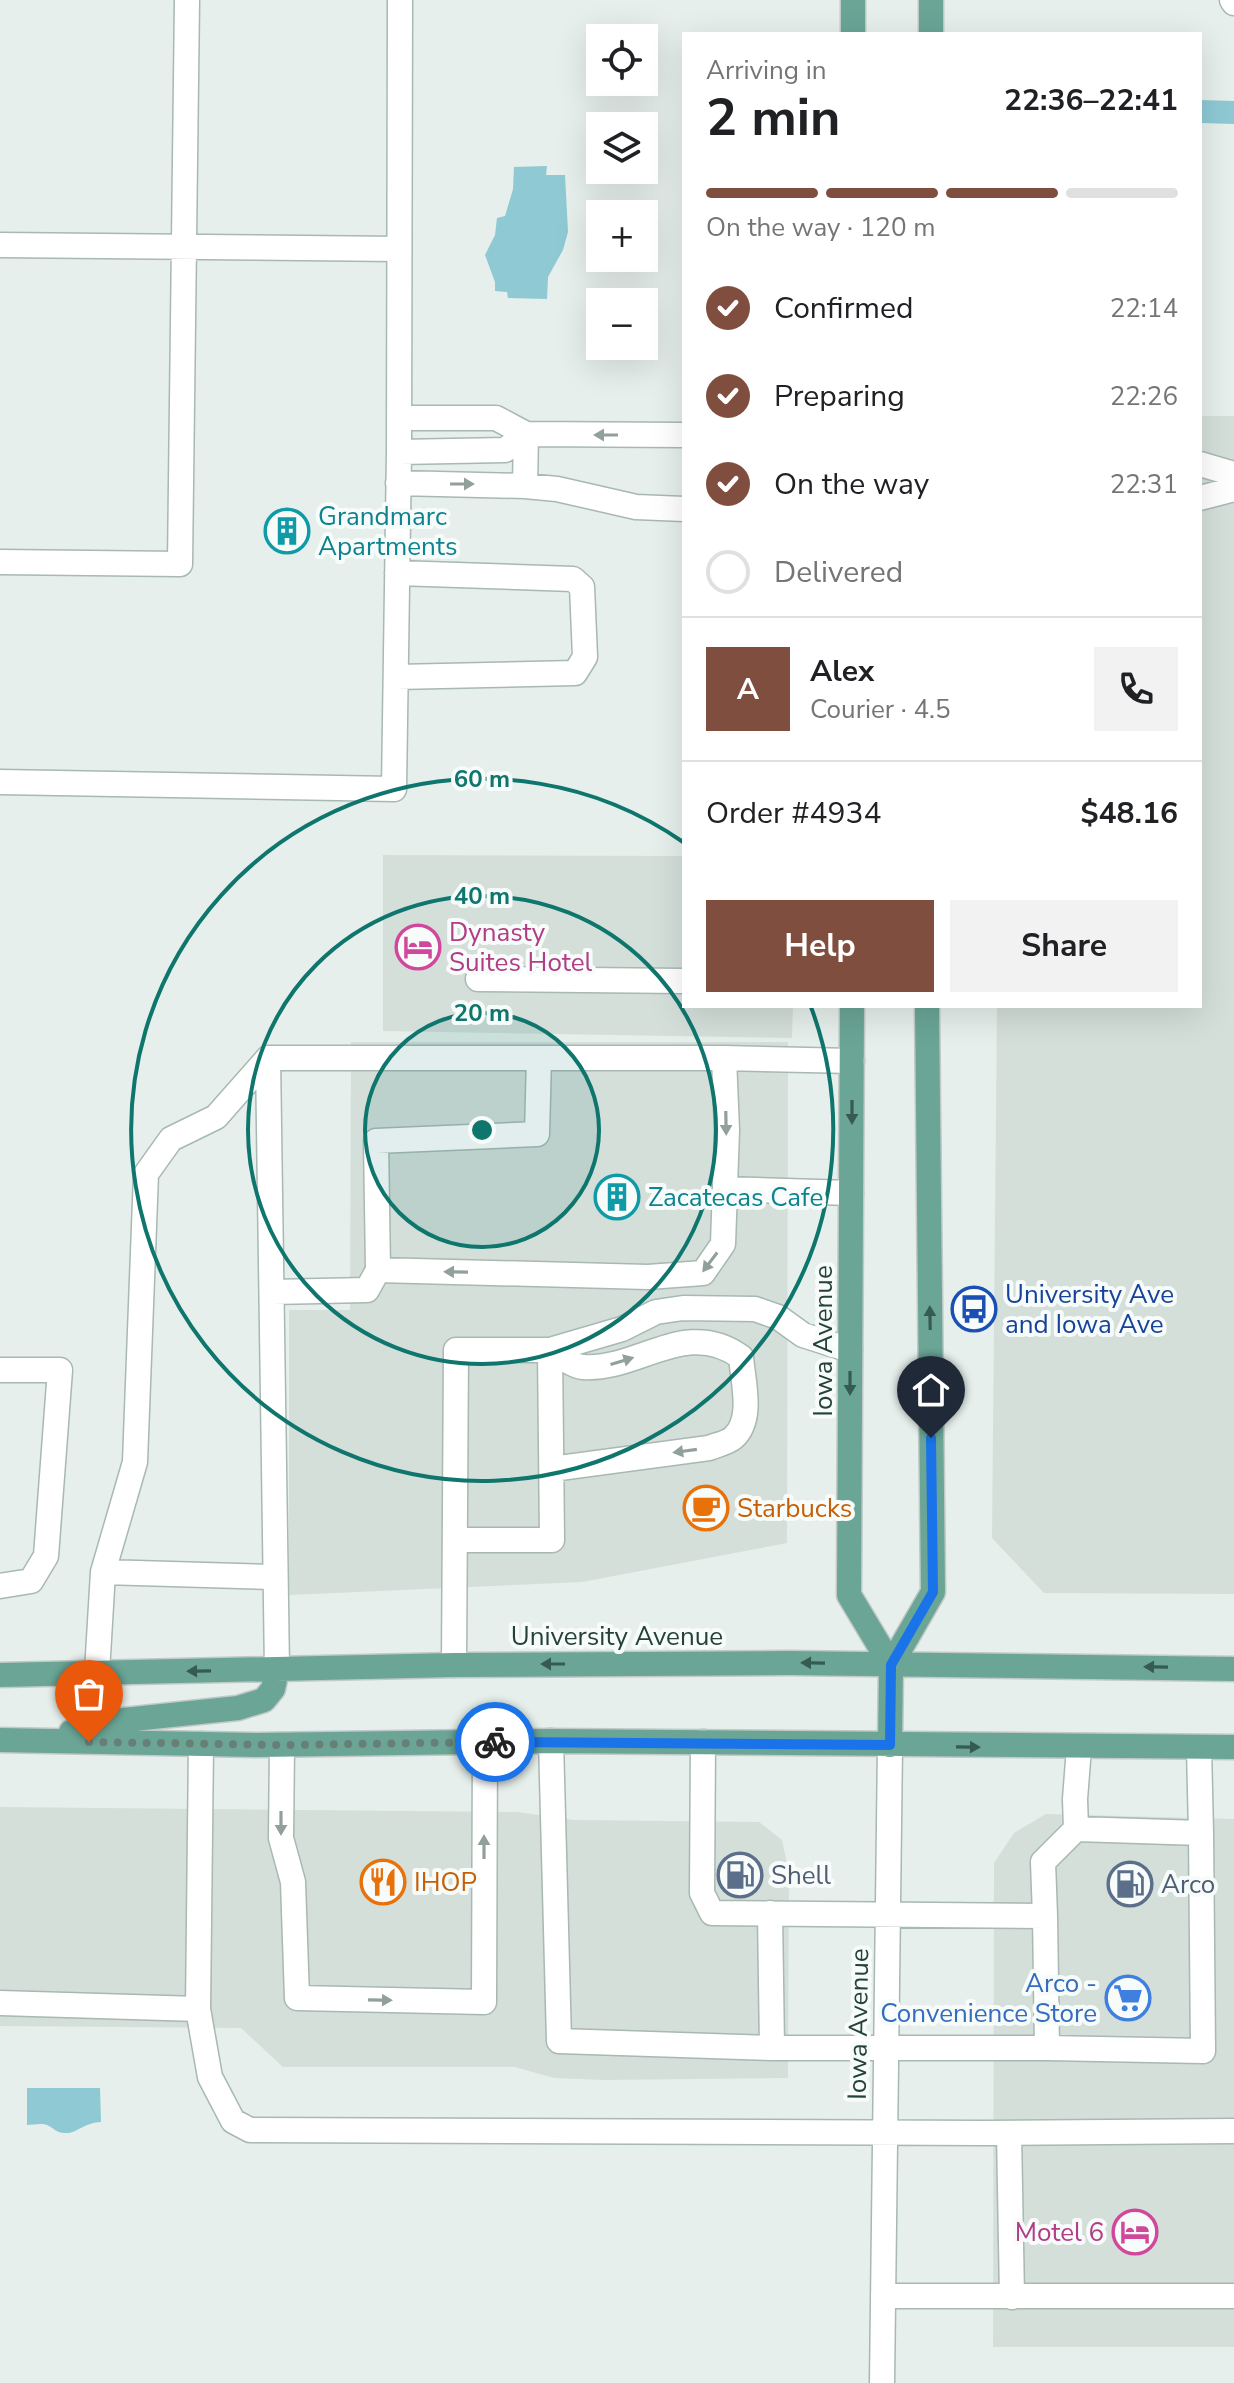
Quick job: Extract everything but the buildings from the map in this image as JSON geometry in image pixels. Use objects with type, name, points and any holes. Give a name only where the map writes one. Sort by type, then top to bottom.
[{"type":"main road","points":[[853,0],[853,32]]},
{"type":"main road","points":[[931,0],[931,32]]},
{"type":"main road","name":"Iowa Avenue","points":[[852,1008],[849,1595],[891,1665]]},
{"type":"main road","name":"Iowa Avenue","points":[[890,1745],[891,1665],[933,1592],[927,1008]]},
{"type":"main road","name":"University Avenue","points":[[0,1675],[454,1665],[789,1663],[1234,1669]]},
{"type":"main road","points":[[33,1741],[124,1720],[238,1708],[264,1700],[273,1689],[277,1670]]},
{"type":"main road","points":[[0,1740],[282,1745],[551,1741],[1234,1747]]},
{"type":"street","points":[[0,562],[180,564],[187,0]]},
{"type":"street","points":[[0,782],[394,789],[399,452],[400,0]]},
{"type":"street","points":[[0,245],[399,249]]},
{"type":"street","points":[[399,418],[496,418],[526,434],[682,435]]},
{"type":"street","points":[[399,452],[505,450],[526,434]]},
{"type":"street","points":[[525,486],[526,434]]},
{"type":"street","points":[[1202,465],[1234,474]]},
{"type":"street","points":[[398,483],[525,486],[557,489],[636,507],[682,509]]},
{"type":"street","points":[[1202,497],[1234,489]]},
{"type":"street","points":[[396,677],[575,673],[585,657],[582,587],[573,579],[397,573]]},
{"type":"street","points":[[478,979],[682,981]]},
{"type":"street","points":[[97,1672],[103,1572],[135,1462],[146,1174],[171,1139],[216,1117],[268,1058],[852,1061]]},
{"type":"street","points":[[268,1058],[277,1670]]},
{"type":"street","points":[[272,1292],[367,1290],[378,1270],[376,1141],[537,1134],[539,1058]]},
{"type":"street","points":[[378,1270],[648,1277],[703,1273],[723,1244],[726,1189],[724,1058]]},
{"type":"street","points":[[726,1189],[851,1193]]},
{"type":"street","points":[[454,1665],[456,1350],[550,1350],[622,1329],[656,1312],[683,1308],[755,1309],[778,1317],[803,1335],[850,1350]]},
{"type":"street","points":[[550,1350],[580,1367],[616,1365],[665,1346],[702,1343],[728,1348],[741,1357],[745,1414],[742,1427],[731,1440],[709,1448],[552,1469]]},
{"type":"street","points":[[455,1540],[552,1540],[550,1350]]},
{"type":"street","points":[[0,1370],[60,1370],[46,1556],[31,1581],[0,1586]]},
{"type":"street","points":[[103,1572],[274,1577]]},
{"type":"street","points":[[551,1741],[559,2041],[772,2048],[1203,2051],[1199,1748]]},
{"type":"street","points":[[282,1745],[281,1838],[293,1882],[297,1998],[484,2002],[485,1742]]},
{"type":"street","points":[[703,1742],[702,1893],[712,1913],[1045,1916]]},
{"type":"street","points":[[201,1744],[198,2009],[210,2077],[233,2121],[250,2130],[1234,2131]]},
{"type":"street","name":"Iowa Avenue","points":[[882,2383],[890,1745]]},
{"type":"street","points":[[1076,1829],[1079,1748]]},
{"type":"street","points":[[1047,2048],[1043,1862],[1076,1829],[1201,1833]]},
{"type":"street","points":[[770,1913],[772,2048]]},
{"type":"street","points":[[0,2003],[198,2009]]},
{"type":"street","points":[[1009,2133],[1012,2297]]},
{"type":"street","points":[[883,2296],[1234,2296]]},
{"type":"shaded area","points":[[1202,416],[1234,416],[1234,1594],[1044,1593],[992,1538],[997,1008],[1202,1008]]},
{"type":"shaded area","points":[[383,855],[682,856],[682,1008],[793,1008],[792,1038],[383,1031]]},
{"type":"shaded area","points":[[351,1042],[788,1042],[787,1543],[582,1582],[289,1595],[289,1310],[350,1310]]},
{"type":"shaded area","points":[[0,1807],[517,1812],[574,1820],[759,1822],[782,1840],[789,1873],[788,2078],[605,2080],[554,2078],[515,2067],[283,2067],[241,2028],[0,2026]]},
{"type":"shaded area","points":[[1046,1814],[1234,1819],[1234,2347],[993,2347],[994,1863],[1014,1833]]},
{"type":"water","points":[[1202,100],[1234,101],[1234,124],[1202,123]]},
{"type":"water","points":[[547,166],[546,175],[565,175],[568,232],[563,250],[548,277],[547,299],[508,298],[507,292],[495,291],[495,282],[485,255],[495,235],[497,218],[505,216],[513,189],[514,167]]},
{"type":"water","points":[[27,2088],[100,2088],[101,2122],[69,2133],[59,2132],[45,2124],[27,2125]]},
{"type":"way so far","points":[[89,1742],[282,1745],[495,1742]]},
{"type":"place","name":"Grandmarc Apartments","points":[[287,531]]},
{"type":"place","name":"Dynasty Suites Hotel","points":[[418,947]]},
{"type":"place","name":"Zacatecas Cafe","points":[[617,1197]]},
{"type":"place","name":"University Ave and Iowa Ave","points":[[974,1309]]},
{"type":"place","name":"Starbucks","points":[[706,1508]]},
{"type":"place","name":"Shell","points":[[740,1875]]},
{"type":"place","name":"IHOP","points":[[383,1882]]},
{"type":"place","name":"Arco","points":[[1130,1884]]},
{"type":"place","name":"Arco - Convenience Store","points":[[1128,1998]]},
{"type":"place","name":"Motel 6","points":[[1135,2232]]},
{"type":"route","points":[[495,1742],[890,1745],[891,1665],[933,1592],[931,1438]]}]
